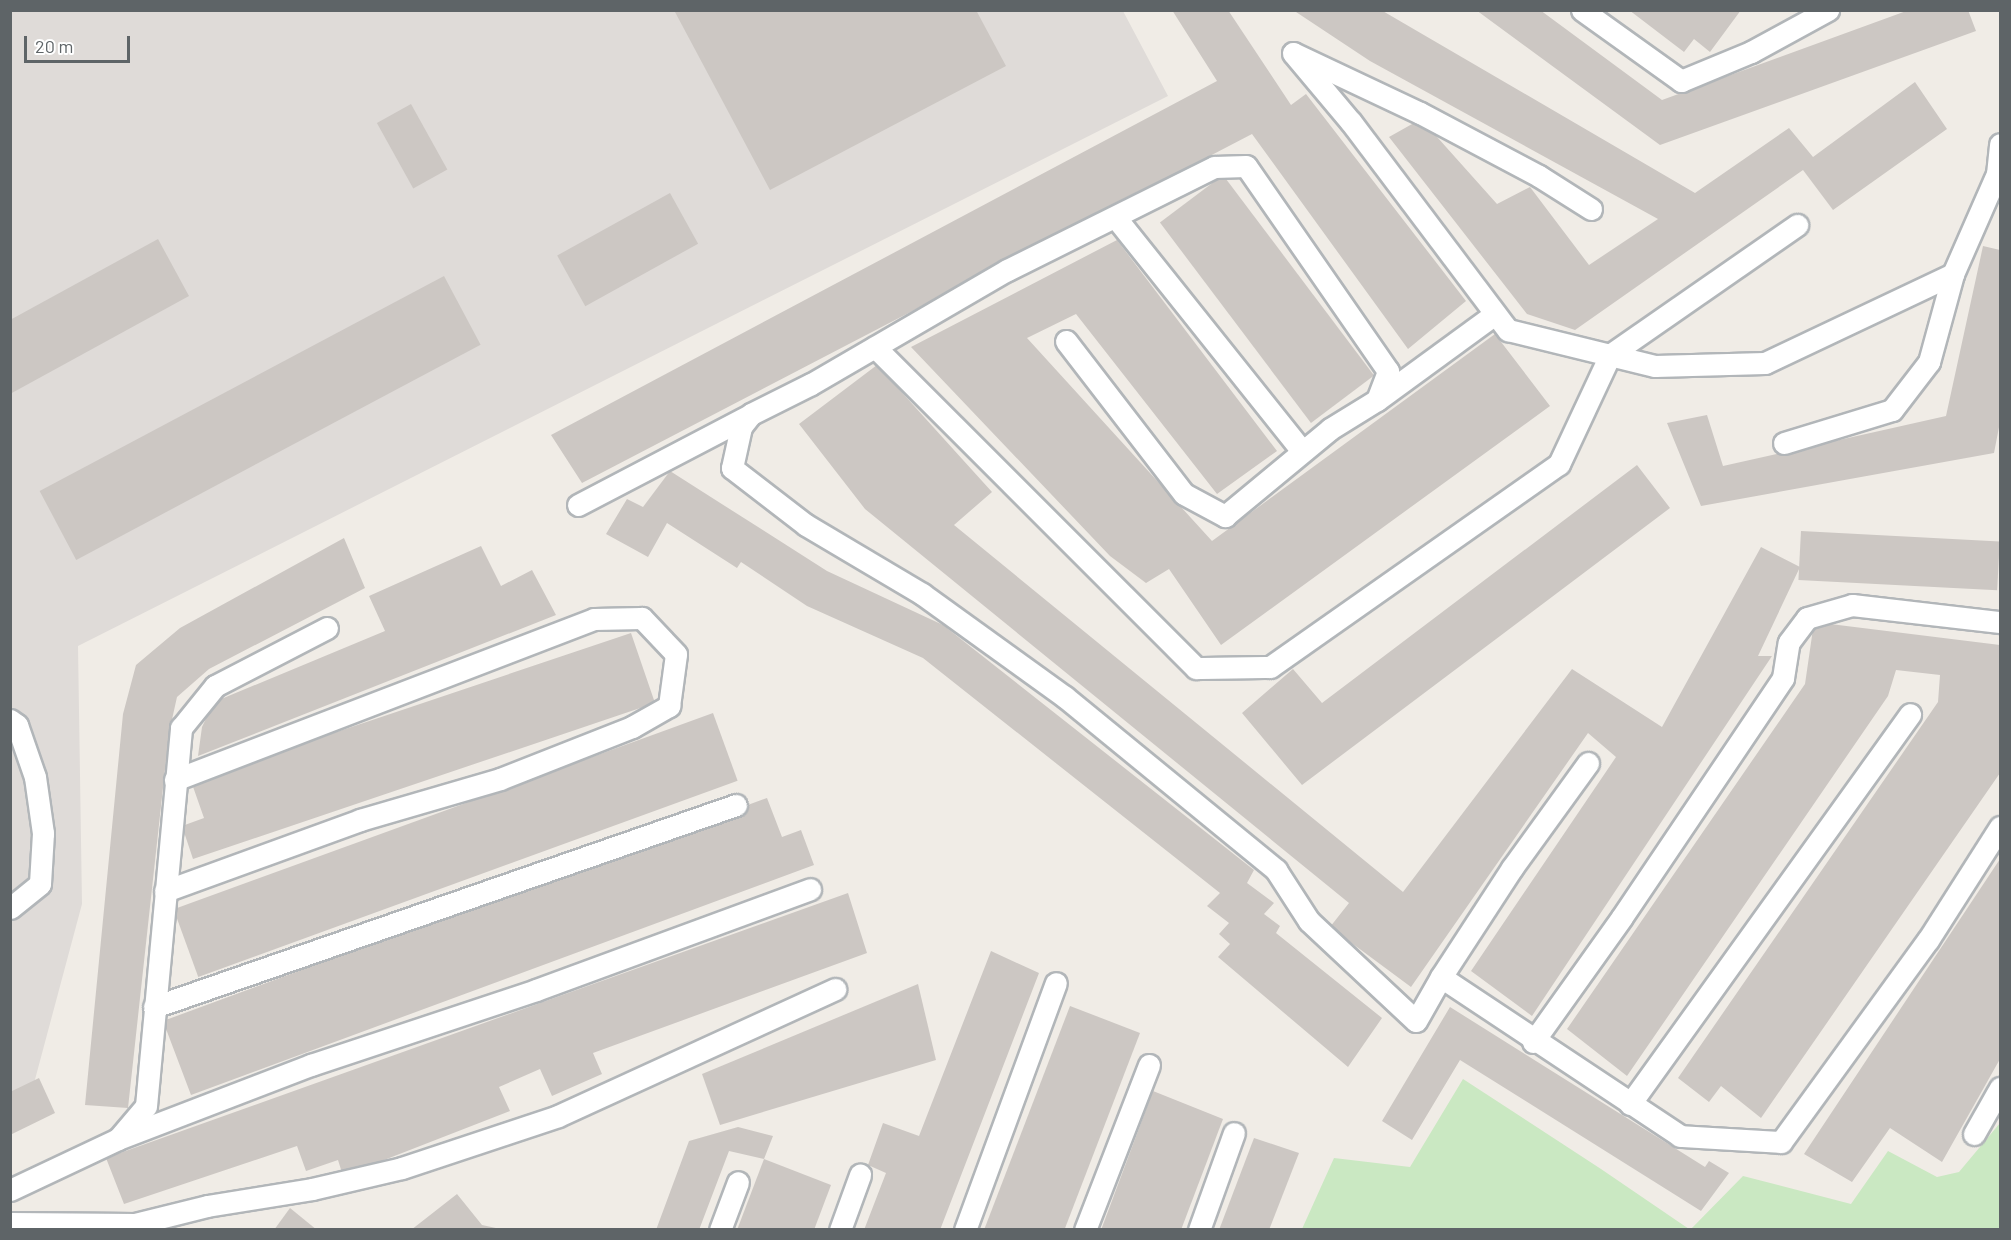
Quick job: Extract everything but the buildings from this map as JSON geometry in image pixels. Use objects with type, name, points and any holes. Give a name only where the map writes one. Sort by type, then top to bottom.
[{"type":"lane","points":[[1582,10],[1681,81],[1751,52],[1800,16],[1828,10]]},
{"type":"lane","points":[[1591,209],[1460,134],[1293,53],[1351,122],[1508,330],[1655,366],[1765,363],[1953,274]]},
{"type":"lane","points":[[1784,443],[1892,410],[1929,362],[1953,274],[1997,174],[2001,144]]},
{"type":"lane","points":[[578,505],[875,347],[1008,270],[1116,218],[1162,190],[1214,167],[1246,166],[1388,371],[1377,400]]},
{"type":"lane","points":[[1116,218],[1302,451]]},
{"type":"lane","points":[[875,347],[1196,668],[1270,667],[1559,464],[1610,355],[1797,225]]},
{"type":"lane","points":[[1066,341],[1184,494],[1225,516],[1302,451],[1377,400],[1495,314]]},
{"type":"lane","points":[[751,414],[741,427],[732,468],[806,525],[922,594],[1065,697],[1276,870],[1309,921],[1416,1021],[1441,977],[1512,868],[1588,763]]},
{"type":"lane","points":[[1533,1042],[1622,917],[1783,678],[1788,642],[1807,618],[1852,605],[2001,622]]},
{"type":"lane","points":[[165,891],[360,820],[500,779],[632,727],[669,706],[676,654],[642,618],[594,619],[175,780]]},
{"type":"lane","points":[[118,1139],[146,1106],[181,728],[215,686],[327,628]]},
{"type":"lane","points":[[1630,1104],[1910,714]]},
{"type":"lane","points":[[10,720],[17,725],[35,777],[43,833],[40,884],[10,908]]},
{"type":"lane","points":[[154,1007],[736,805]]},
{"type":"lane","points":[[1441,977],[1533,1042],[1680,1136],[1781,1142],[1929,939],[2001,827]]},
{"type":"lane","points":[[10,1191],[118,1139],[311,1065],[536,990],[810,889]]},
{"type":"lane","points":[[965,1230],[1056,983]]},
{"type":"lane","points":[[10,1223],[140,1227],[402,1168],[558,1116],[835,989]]},
{"type":"lane","points":[[1085,1230],[1149,1065]]},
{"type":"lane","points":[[1974,1134],[2001,1088]]},
{"type":"lane","points":[[1199,1230],[1234,1133]]},
{"type":"lane","points":[[840,1230],[860,1175]]},
{"type":"lane","points":[[720,1230],[738,1182]]},
{"type":"shaded area","points":[[11,11],[1123,11],[1168,96],[78,646],[82,904],[33,1087],[11,1098]]},
{"type":"green space","points":[[1463,1079],[1689,1229],[1302,1229],[1334,1158],[1410,1167]]},
{"type":"green space","points":[[2000,1123],[2000,1229],[1691,1229],[1743,1176],[1851,1204],[1888,1151],[1937,1177],[1959,1172]]}]
